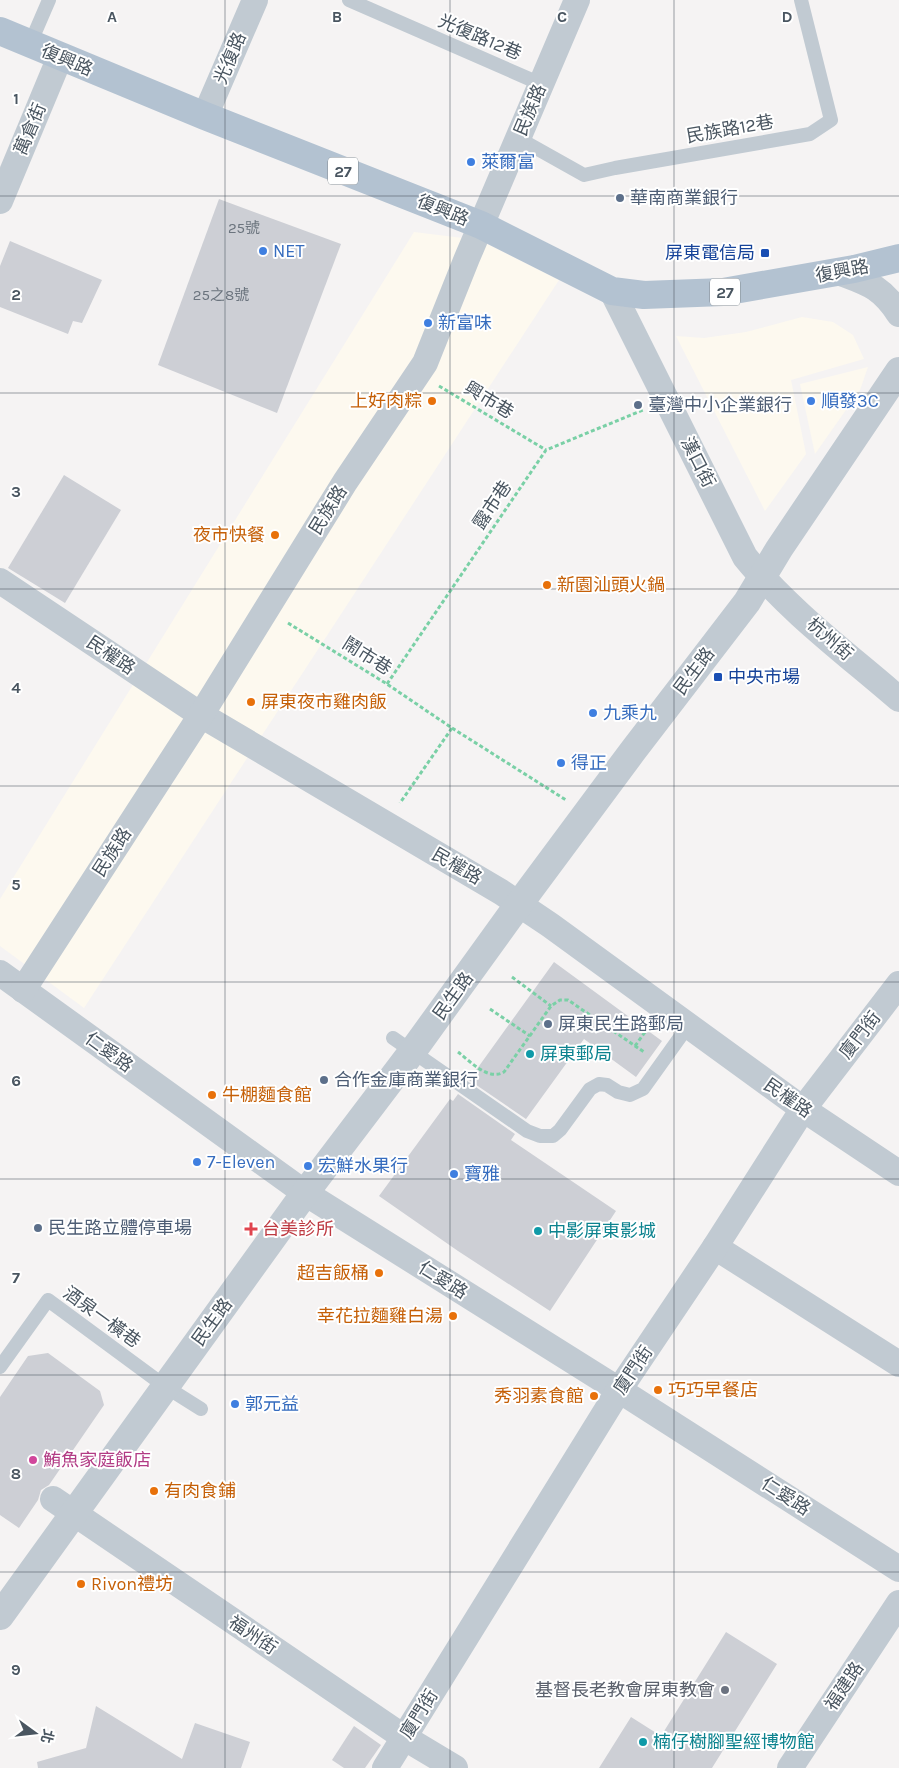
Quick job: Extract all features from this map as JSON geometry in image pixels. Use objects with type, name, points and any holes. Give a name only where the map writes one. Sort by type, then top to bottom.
[{"type":"main road","name":"復興路","points":[[0,31],[205,116],[481,225],[612,291],[644,294],[723,292],[838,272],[899,258]]},
{"type":"street","name":"光復路","points":[[205,116],[255,0]]},
{"type":"street","name":"民族路","points":[[23,990],[201,716],[345,482],[425,362],[577,0]]},
{"type":"street","name":"萬倉街","points":[[0,201],[60,57]]},
{"type":"street","points":[[838,272],[872,285],[889,299],[899,314]]},
{"type":"street","name":"漢口街","points":[[612,291],[746,557],[762,578]]},
{"type":"street","name":"民生路","points":[[0,1616],[64,1507],[166,1387],[304,1193],[402,1045],[518,904],[747,602],[779,549],[899,371]]},
{"type":"street","name":"杭州街","points":[[762,578],[784,600],[899,699]]},
{"type":"street","name":"民權路","points":[[0,581],[201,716],[501,892],[550,925],[803,1108],[899,1173]]},
{"type":"street","name":"仁愛路","points":[[0,973],[304,1193],[619,1390],[899,1569]]},
{"type":"street","name":"廈門街","points":[[385,1768],[619,1390],[715,1247],[803,1108],[899,984]]},
{"type":"street","points":[[715,1247],[899,1364]]},
{"type":"street","name":"福州街","points":[[64,1507],[405,1738],[455,1768]]},
{"type":"street","name":"福建路","points":[[790,1768],[899,1603]]},
{"type":"lane","points":[[30,44],[49,0]]},
{"type":"lane","name":"光復路12巷","points":[[349,0],[541,84]]},
{"type":"lane","name":"民族路12巷","points":[[518,138],[584,175],[810,134],[831,120],[801,0]]},
{"type":"lane","points":[[402,1045],[527,1131],[540,1136],[553,1136],[560,1130],[590,1089],[599,1084],[607,1085],[618,1092],[630,1095],[643,1089],[688,1026]]},
{"type":"lane","name":"酒泉一橫巷","points":[[0,1367],[48,1300],[166,1387],[201,1409]]},
{"type":"path","name":"興市巷","points":[[418,373],[546,450]]},
{"type":"path","points":[[546,450],[667,400]]},
{"type":"path","name":"露市巷","points":[[387,684],[546,450]]},
{"type":"path","name":"鬧市巷","points":[[266,609],[387,684],[586,814]]},
{"type":"path","points":[[386,824],[452,728]]},
{"type":"path","points":[[512,977],[551,1006]]},
{"type":"path","points":[[458,1052],[485,1071],[492,1075],[498,1075],[504,1072],[551,1006],[560,1000],[568,1000],[644,1052]]},
{"type":"path","points":[[490,1009],[530,1036]]},
{"type":"shaded area","points":[[414,232],[479,240],[559,280],[84,1008],[0,946],[0,899]]},
{"type":"shaded area","points":[[802,317],[833,322],[853,335],[864,359],[791,380],[806,454],[765,511],[676,336],[704,338],[746,332]]},
{"type":"shaded area","points":[[868,367],[860,390],[815,454],[800,384]]},
{"type":"building","points":[[219,199],[341,244],[277,413],[158,365]]},
{"type":"building","points":[[10,241],[102,280],[82,323],[73,321],[68,334],[0,307],[0,266]]},
{"type":"building","points":[[64,475],[121,510],[65,603],[8,568]]},
{"type":"building","name":"屏東郵局","points":[[554,962],[662,1041],[636,1077],[584,1039],[526,1119],[469,1080]]},
{"type":"building","points":[[458,1094],[515,1134],[511,1140],[616,1211],[550,1311],[458,1251],[379,1196],[450,1099],[453,1101]]},
{"type":"building","name":"鮪魚家庭飯店","points":[[48,1353],[100,1391],[104,1405],[49,1485],[41,1490],[38,1500],[19,1528],[0,1515],[0,1397],[28,1356]]},
{"type":"building","points":[[726,1632],[777,1664],[712,1768],[599,1768],[631,1717],[661,1736]]},
{"type":"building","points":[[96,1706],[182,1759],[195,1723],[250,1742],[241,1768],[38,1768],[37,1762],[86,1748]]},
{"type":"building","points":[[354,1726],[381,1745],[365,1768],[344,1768],[332,1760]]},
{"type":"place","name":"萊爾富","points":[[471,162]]},
{"type":"place","name":"華南商業銀行","points":[[620,198]]},
{"type":"place","name":"NET","points":[[263,251]]},
{"type":"place","name":"屏東電信局","points":[[765,253]]},
{"type":"place","name":"新富味","points":[[428,323]]},
{"type":"place","name":"上好肉粽","points":[[432,401]]},
{"type":"place","name":"順發3C","points":[[811,401]]},
{"type":"place","name":"臺灣中小企業銀行","points":[[638,405]]},
{"type":"place","name":"夜市快餐","points":[[275,535]]},
{"type":"place","name":"新園汕頭火鍋","points":[[547,585]]},
{"type":"place","name":"中央市場","points":[[718,677]]},
{"type":"place","name":"屏東夜市雞肉飯","points":[[251,702]]},
{"type":"place","name":"九乘九","points":[[593,713]]},
{"type":"place","name":"得正","points":[[561,763]]},
{"type":"place","name":"屏東民生路郵局","points":[[548,1024]]},
{"type":"place","name":"屏東郵局","points":[[530,1054]]},
{"type":"place","name":"合作金庫商業銀行","points":[[324,1080]]},
{"type":"place","name":"牛棚麵食館","points":[[212,1095]]},
{"type":"place","name":"7-Eleven","points":[[197,1162]]},
{"type":"place","name":"宏鮮水果行","points":[[308,1166]]},
{"type":"place","name":"寶雅","points":[[454,1174]]},
{"type":"place","name":"民生路立體停車場","points":[[38,1228]]},
{"type":"place","name":"台美診所","points":[[251,1229]]},
{"type":"place","name":"中影屏東影城","points":[[538,1231]]},
{"type":"place","name":"超吉飯桶","points":[[379,1273]]},
{"type":"place","name":"幸花拉麵雞白湯","points":[[453,1316]]},
{"type":"place","name":"巧巧早餐店","points":[[658,1390]]},
{"type":"place","name":"秀羽素食館","points":[[594,1396]]},
{"type":"place","name":"郭元益","points":[[235,1404]]},
{"type":"place","name":"鮪魚家庭飯店","points":[[33,1460]]},
{"type":"place","name":"有肉食鋪","points":[[154,1491]]},
{"type":"place","name":"Rivon禮坊","points":[[81,1584]]},
{"type":"place","name":"基督長老教會屏東教會","points":[[725,1690]]},
{"type":"place","name":"楠仔樹腳聖經博物館","points":[[643,1742]]}]
